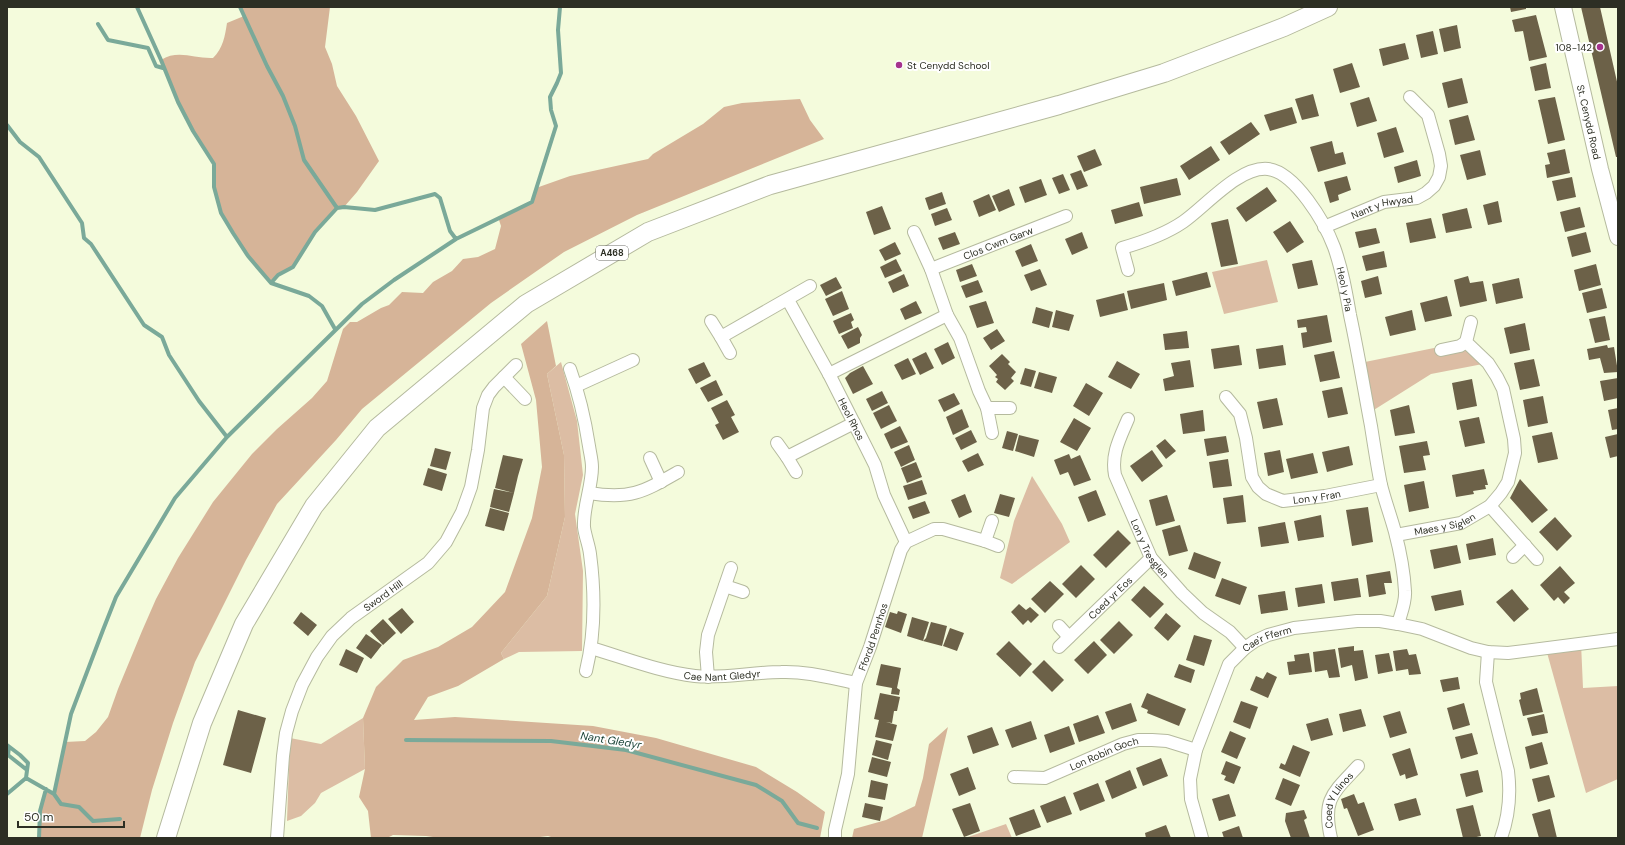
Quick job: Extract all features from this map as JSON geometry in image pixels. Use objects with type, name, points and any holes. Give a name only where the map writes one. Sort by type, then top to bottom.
[{"type":"main road","name":"A468","points":[[166,838],[202,723],[244,624],[314,506],[377,428],[526,304],[648,232],[770,185],[1059,105],[1164,73],[1284,27],[1328,7]]},
{"type":"main road","name":"St. Cenydd Road","points":[[1563,7],[1600,169],[1618,237]]},
{"type":"street","name":"Nant y Hwyad","points":[[1324,227],[1384,202],[1417,198],[1434,186],[1439,177],[1441,166],[1439,154],[1428,115],[1410,97]]},
{"type":"street","name":"Heol y Pia","points":[[1128,270],[1122,248],[1150,240],[1168,232],[1183,222],[1237,178],[1248,172],[1267,169],[1286,176],[1304,195],[1334,246],[1342,275],[1360,363],[1381,485],[1396,535],[1404,578],[1405,594],[1398,624]]},
{"type":"street","name":"Clos Cwm Garw","points":[[931,269],[1066,216]]},
{"type":"street","points":[[914,232],[931,269],[947,315],[960,338],[979,391],[987,408],[992,433]]},
{"type":"street","points":[[721,337],[788,300],[810,286]]},
{"type":"street","name":"Heol Rhos","points":[[788,300],[829,374],[875,465],[884,495],[906,542]]},
{"type":"street","points":[[829,374],[947,315]]},
{"type":"street","points":[[711,321],[730,353]]},
{"type":"street","points":[[1441,350],[1460,346],[1466,342],[1471,322]]},
{"type":"street","name":"Maes y Siglen","points":[[1396,535],[1461,523],[1490,506],[1508,482],[1515,453],[1514,439],[1503,388],[1488,363],[1466,342]]},
{"type":"street","points":[[576,386],[633,360]]},
{"type":"street","name":"Sword Hill","points":[[277,838],[286,733],[292,711],[302,685],[317,657],[332,636],[351,618],[428,563],[446,542],[462,512],[471,487],[478,450],[483,408],[488,395],[516,365]]},
{"type":"street","points":[[570,369],[576,386],[587,432],[592,466],[589,493],[584,515],[584,529],[590,548],[593,608],[591,648],[586,671]]},
{"type":"street","points":[[504,377],[525,399]]},
{"type":"street","name":"Lon y Fran","points":[[1226,397],[1240,414],[1246,438],[1252,477],[1266,494],[1283,501],[1325,496],[1381,485]]},
{"type":"street","points":[[987,408],[1010,408]]},
{"type":"street","name":"Lon y Tresglen","points":[[1128,419],[1115,450],[1113,464],[1115,475],[1151,558],[1182,593],[1204,613],[1230,632],[1245,648]]},
{"type":"street","points":[[787,457],[854,422]]},
{"type":"street","points":[[777,443],[796,472]]},
{"type":"street","points":[[650,458],[661,482]]},
{"type":"street","points":[[589,493],[607,496],[635,494],[678,472]]},
{"type":"street","points":[[1490,506],[1538,559]]},
{"type":"street","points":[[985,541],[992,521]]},
{"type":"street","points":[[906,542],[934,529],[943,529],[998,546]]},
{"type":"street","name":"Ffordd Penrhos","points":[[835,834],[848,774],[856,683],[870,647],[898,558],[906,542]]},
{"type":"street","points":[[1512,557],[1525,545]]},
{"type":"street","name":"Coed yr Eos","points":[[1059,647],[1151,558]]},
{"type":"street","points":[[708,677],[706,652],[708,635],[731,568]]},
{"type":"street","points":[[725,586],[744,592]]},
{"type":"street","name":"Cae'r Fferm","points":[[1202,838],[1191,799],[1190,779],[1196,750],[1229,664],[1245,648],[1255,641],[1268,635],[1294,628],[1357,620],[1380,621],[1422,629],[1488,652],[1508,653],[1618,639]]},
{"type":"street","points":[[1059,626],[1069,637]]},
{"type":"street","name":"Cae Nant Gledyr","points":[[591,648],[676,673],[708,677],[800,672],[856,683]]},
{"type":"street","points":[[1488,652],[1486,682],[1510,783],[1509,808],[1501,838]]},
{"type":"street","name":"Lon Robin Goch","points":[[1014,777],[1045,778],[1123,744],[1138,740],[1167,741],[1196,750]]},
{"type":"street","name":"Coed Y Llinos","points":[[1332,838],[1327,814],[1329,802],[1335,790],[1358,766]]},
{"type":"shaded area","points":[[240,7],[330,7],[325,47],[332,64],[337,86],[356,116],[379,161],[357,192],[344,207],[336,208],[315,232],[293,267],[278,275],[271,283],[248,256],[221,213],[214,187],[214,164],[193,131],[178,102],[161,60],[174,55],[213,58],[221,46],[227,23],[244,16]]},
{"type":"shaded area","points":[[800,99],[810,120],[824,139],[637,215],[564,252],[491,303],[362,409],[336,440],[277,504],[246,560],[195,662],[173,723],[152,790],[140,838],[39,838],[40,811],[46,789],[54,794],[65,742],[85,741],[96,732],[108,717],[118,689],[156,599],[178,558],[213,502],[252,454],[277,429],[312,398],[327,381],[343,329],[350,322],[357,322],[389,305],[402,292],[423,293],[433,282],[452,271],[463,259],[478,257],[495,249],[501,226],[498,217],[532,202],[536,188],[570,176],[648,159],[653,154],[703,124],[724,107],[742,103]]},
{"type":"shaded area","points":[[1267,260],[1278,302],[1224,314],[1212,272]]},
{"type":"shaded area","points":[[547,321],[556,366],[547,374],[564,455],[565,517],[547,596],[501,653],[504,659],[458,686],[428,697],[414,720],[455,717],[593,726],[656,738],[756,767],[797,792],[825,812],[820,838],[554,838],[548,836],[532,838],[440,838],[393,835],[387,838],[371,838],[368,811],[359,797],[365,769],[363,718],[376,687],[403,660],[438,647],[472,627],[505,592],[532,518],[542,467],[536,400],[521,344]]},
{"type":"shaded area","points":[[1460,346],[1488,363],[1431,374],[1369,413],[1360,363],[1434,348],[1441,350]]},
{"type":"shaded area","points":[[561,362],[577,421],[583,475],[575,514],[583,571],[582,651],[519,652],[504,659],[501,653],[547,596],[565,517],[564,455],[547,374]]},
{"type":"shaded area","points":[[1032,476],[1062,524],[1070,542],[1012,584],[1000,578],[1014,521]]},
{"type":"shaded area","points":[[1581,643],[1583,688],[1618,686],[1618,779],[1586,793],[1546,649]]},
{"type":"shaded area","points":[[363,718],[365,769],[321,793],[315,803],[301,816],[287,821],[290,738],[321,744]]},
{"type":"shaded area","points":[[948,727],[922,838],[852,838],[854,829],[886,820],[915,806],[923,778],[929,744]]},
{"type":"shaded area","points":[[1006,824],[1012,838],[965,838]]},
{"type":"building","points":[[1510,7],[1526,7],[1526,9],[1511,12]]},
{"type":"building","name":"108-142","points":[[1581,7],[1600,7],[1618,86],[1618,157],[1616,157]]},
{"type":"building","points":[[1536,15],[1547,57],[1529,61],[1523,31],[1515,32],[1512,20]]},
{"type":"building","points":[[1457,25],[1461,48],[1444,52],[1439,29]]},
{"type":"building","points":[[1433,31],[1438,54],[1421,58],[1416,35]]},
{"type":"building","points":[[1405,43],[1409,59],[1383,66],[1379,49]]},
{"type":"building","points":[[1352,63],[1360,87],[1340,93],[1333,69]]},
{"type":"building","points":[[1546,63],[1551,88],[1535,91],[1530,67]]},
{"type":"building","points":[[1462,78],[1468,103],[1448,108],[1442,83]]},
{"type":"building","points":[[1313,94],[1319,116],[1302,120],[1295,99]]},
{"type":"building","points":[[1369,97],[1377,121],[1357,127],[1350,103]]},
{"type":"building","points":[[1555,97],[1565,140],[1548,144],[1538,100]]},
{"type":"building","points":[[1292,107],[1297,123],[1270,131],[1264,115]]},
{"type":"building","points":[[1468,115],[1475,140],[1455,145],[1449,120]]},
{"type":"building","points":[[1251,122],[1260,134],[1229,155],[1220,142]]},
{"type":"building","points":[[1396,127],[1404,152],[1384,158],[1377,133]]},
{"type":"building","points":[[1332,141],[1335,154],[1343,152],[1346,164],[1318,172],[1310,147]]},
{"type":"building","points":[[1211,146],[1220,160],[1189,180],[1180,166]]},
{"type":"building","points":[[1095,149],[1102,165],[1084,172],[1077,156]]},
{"type":"building","points":[[1565,149],[1570,173],[1547,178],[1545,165],[1550,164],[1547,153]]},
{"type":"building","points":[[1480,150],[1486,175],[1467,180],[1460,155]]},
{"type":"building","points":[[1417,160],[1421,176],[1398,183],[1394,167]]},
{"type":"building","points":[[1081,170],[1088,186],[1077,190],[1070,174]]},
{"type":"building","points":[[1063,174],[1070,190],[1059,194],[1052,178]]},
{"type":"building","points":[[1347,176],[1351,190],[1338,195],[1339,200],[1330,203],[1324,182]]},
{"type":"building","points":[[1572,177],[1576,197],[1557,201],[1552,181]]},
{"type":"building","points":[[1177,178],[1181,195],[1144,204],[1140,187]]},
{"type":"building","points":[[1041,179],[1047,195],[1025,203],[1019,187]]},
{"type":"building","points":[[1267,187],[1277,201],[1246,222],[1236,208]]},
{"type":"building","points":[[1009,189],[1015,205],[999,212],[992,196]]},
{"type":"building","points":[[942,192],[946,204],[929,210],[925,198]]},
{"type":"building","points":[[989,194],[996,210],[979,217],[973,201]]},
{"type":"building","points":[[1498,201],[1502,222],[1488,225],[1483,205]]},
{"type":"building","points":[[1139,202],[1143,216],[1115,224],[1111,210]]},
{"type":"building","points":[[882,206],[891,229],[874,235],[866,212]]},
{"type":"building","points":[[1580,207],[1585,227],[1565,232],[1560,212]]},
{"type":"building","points":[[947,208],[952,220],[935,226],[931,214]]},
{"type":"building","points":[[1467,208],[1472,228],[1446,233],[1442,214]]},
{"type":"building","points":[[1431,218],[1436,238],[1410,243],[1406,223]]},
{"type":"building","points":[[1228,219],[1238,264],[1221,267],[1211,223]]},
{"type":"building","points":[[1290,221],[1304,242],[1287,253],[1273,232]]},
{"type":"building","points":[[1376,228],[1380,243],[1359,248],[1355,232]]},
{"type":"building","points":[[955,232],[960,244],[943,250],[938,238]]},
{"type":"building","points":[[1082,232],[1088,248],[1072,255],[1065,239]]},
{"type":"building","points":[[1586,232],[1591,252],[1572,257],[1567,237]]},
{"type":"building","points":[[895,242],[901,254],[885,261],[879,250]]},
{"type":"building","points":[[1031,244],[1038,261],[1022,267],[1015,251]]},
{"type":"building","points":[[1384,251],[1387,267],[1366,271],[1362,256]]},
{"type":"building","points":[[896,259],[902,271],[885,278],[880,267]]},
{"type":"building","points":[[1312,260],[1318,285],[1298,289],[1292,264]]},
{"type":"building","points":[[972,264],[977,276],[960,282],[956,270]]},
{"type":"building","points":[[1596,264],[1601,285],[1579,291],[1574,270]]},
{"type":"building","points":[[1040,269],[1047,285],[1031,291],[1024,275]]},
{"type":"building","points":[[1207,272],[1211,287],[1176,296],[1172,281]]},
{"type":"building","points":[[904,274],[909,286],[893,293],[888,282]]},
{"type":"building","points":[[1378,276],[1382,294],[1365,298],[1361,281]]},
{"type":"building","points":[[1468,276],[1470,283],[1483,281],[1487,301],[1460,307],[1454,280]]},
{"type":"building","points":[[836,277],[842,288],[826,296],[820,285]]},
{"type":"building","points":[[1519,278],[1523,298],[1496,304],[1492,284]]},
{"type":"building","points":[[978,280],[983,292],[966,298],[961,286]]},
{"type":"building","points":[[1164,283],[1167,300],[1131,309],[1127,291]]},
{"type":"building","points":[[1602,288],[1607,308],[1587,313],[1582,293]]},
{"type":"building","points":[[842,291],[849,309],[833,316],[825,299]]},
{"type":"building","points":[[1124,293],[1128,310],[1100,317],[1096,300]]},
{"type":"building","points":[[1447,296],[1452,316],[1425,322],[1420,303]]},
{"type":"building","points":[[916,301],[922,313],[905,320],[900,309]]},
{"type":"building","points":[[986,301],[994,323],[977,328],[969,306]]},
{"type":"building","points":[[1036,307],[1053,312],[1049,328],[1032,323]]},
{"type":"building","points":[[1056,310],[1074,315],[1069,331],[1052,327]]},
{"type":"building","points":[[1412,310],[1416,330],[1390,336],[1385,317]]},
{"type":"building","points":[[851,313],[854,320],[851,322],[853,328],[839,334],[833,321]]},
{"type":"building","points":[[1327,315],[1332,342],[1303,348],[1301,333],[1307,332],[1306,327],[1298,328],[1297,320]]},
{"type":"building","points":[[1605,316],[1610,340],[1595,343],[1589,319]]},
{"type":"building","points":[[1525,323],[1530,350],[1510,354],[1504,328]]},
{"type":"building","points":[[858,327],[862,335],[860,338],[860,343],[848,349],[841,336]]},
{"type":"building","points":[[997,329],[1005,341],[991,350],[983,338]]},
{"type":"building","points":[[1187,331],[1189,348],[1165,350],[1163,334]]},
{"type":"building","points":[[948,342],[955,358],[942,365],[934,349]]},
{"type":"building","points":[[1239,345],[1242,365],[1214,369],[1211,349]]},
{"type":"building","points":[[1283,345],[1286,365],[1259,369],[1256,349]]},
{"type":"building","points":[[1607,345],[1608,348],[1614,347],[1618,372],[1604,373],[1600,358],[1589,360],[1587,349]]},
{"type":"building","points":[[1334,351],[1340,378],[1320,382],[1314,355]]},
{"type":"building","points":[[926,352],[934,368],[920,375],[912,359]]},
{"type":"building","points":[[1002,354],[1010,362],[1008,364],[1016,372],[1011,378],[1014,381],[1005,390],[996,382],[998,379],[995,377],[997,375],[989,366]]},
{"type":"building","points":[[908,358],[916,374],[902,380],[894,365]]},
{"type":"building","points":[[1534,359],[1540,386],[1520,390],[1514,363]]},
{"type":"building","points":[[1190,360],[1194,387],[1165,391],[1163,379],[1174,376],[1171,363]]},
{"type":"building","points":[[1117,361],[1140,374],[1131,389],[1108,377]]},
{"type":"building","points":[[704,362],[711,376],[696,384],[688,369]]},
{"type":"building","points":[[863,366],[873,384],[853,394],[845,378],[850,373]]},
{"type":"building","points":[[1025,368],[1036,371],[1031,387],[1020,384]]},
{"type":"building","points":[[1039,372],[1057,377],[1052,393],[1034,388]]},
{"type":"building","points":[[1618,378],[1618,398],[1604,401],[1600,381]]},
{"type":"building","points":[[1472,379],[1477,406],[1457,410],[1452,383]]},
{"type":"building","points":[[716,380],[723,395],[708,402],[700,388]]},
{"type":"building","points":[[1086,383],[1103,393],[1089,416],[1073,406]]},
{"type":"building","points":[[1342,387],[1348,414],[1328,418],[1322,391]]},
{"type":"building","points":[[882,391],[888,403],[872,411],[866,399]]},
{"type":"building","points":[[954,393],[960,404],[944,412],[938,400]]},
{"type":"building","points":[[1543,396],[1548,423],[1528,427],[1523,400]]},
{"type":"building","points":[[1277,398],[1283,425],[1263,429],[1257,402]]},
{"type":"building","points":[[727,400],[735,415],[719,423],[711,408]]},
{"type":"building","points":[[889,405],[897,421],[881,429],[873,413]]},
{"type":"building","points":[[1409,405],[1415,433],[1395,436],[1390,410]]},
{"type":"building","points":[[1618,408],[1618,429],[1612,430],[1608,410]]},
{"type":"building","points":[[962,409],[969,427],[953,435],[946,417]]},
{"type":"building","points":[[1203,410],[1205,431],[1183,434],[1180,414]]},
{"type":"building","points":[[731,417],[739,432],[723,440],[715,425]]},
{"type":"building","points":[[1479,417],[1485,443],[1465,447],[1459,421]]},
{"type":"building","points":[[1074,418],[1091,428],[1077,451],[1060,442]]},
{"type":"building","points":[[900,426],[908,442],[891,449],[884,434]]},
{"type":"building","points":[[971,430],[977,442],[961,450],[955,438]]},
{"type":"building","points":[[1007,431],[1018,434],[1013,451],[1002,448]]},
{"type":"building","points":[[1552,432],[1558,459],[1538,463],[1532,436]]},
{"type":"building","points":[[1618,434],[1618,456],[1610,458],[1605,437]]},
{"type":"building","points":[[1019,435],[1039,440],[1034,457],[1015,451]]},
{"type":"building","points":[[1226,436],[1229,452],[1207,456],[1204,439]]},
{"type":"building","points":[[1165,439],[1176,451],[1166,459],[1156,446]]},
{"type":"building","points":[[1427,441],[1430,455],[1423,456],[1426,470],[1404,473],[1399,446]]},
{"type":"building","points":[[909,445],[915,460],[901,467],[894,452]]},
{"type":"building","points":[[1349,446],[1353,465],[1327,472],[1322,452]]},
{"type":"building","points":[[435,448],[451,452],[446,470],[430,466]]},
{"type":"building","points":[[1152,450],[1163,466],[1142,482],[1130,466]]},
{"type":"building","points":[[1280,450],[1284,472],[1268,476],[1264,453]]},
{"type":"building","points":[[978,453],[984,465],[968,472],[962,461]]},
{"type":"building","points":[[1313,453],[1318,473],[1291,479],[1286,459]]},
{"type":"building","points":[[1069,454],[1071,459],[1080,455],[1091,480],[1074,486],[1068,472],[1060,475],[1054,460]]},
{"type":"building","points":[[503,455],[523,459],[518,476],[499,471]]},
{"type":"building","points":[[1228,459],[1232,486],[1213,488],[1209,462]]},
{"type":"building","points":[[916,462],[922,477],[907,483],[901,468]]},
{"type":"building","points":[[428,468],[447,474],[442,491],[423,485]]},
{"type":"building","points":[[1484,469],[1488,485],[1485,485],[1486,489],[1473,491],[1474,494],[1456,497],[1452,475]]},
{"type":"building","points":[[499,471],[518,476],[514,493],[495,488]]},
{"type":"building","points":[[1520,479],[1548,510],[1532,523],[1510,498]]},
{"type":"building","points":[[922,480],[927,494],[908,500],[903,486]]},
{"type":"building","points":[[1424,481],[1429,508],[1409,512],[1404,485]]},
{"type":"building","points":[[494,489],[514,493],[509,512],[490,507]]},
{"type":"building","points":[[1096,490],[1106,515],[1088,522],[1078,497]]},
{"type":"building","points":[[965,494],[972,512],[959,518],[951,500]]},
{"type":"building","points":[[1000,494],[1015,498],[1009,517],[994,513]]},
{"type":"building","points":[[1167,495],[1175,521],[1156,526],[1149,500]]},
{"type":"building","points":[[1243,495],[1246,522],[1227,524],[1223,498]]},
{"type":"building","points":[[925,501],[930,513],[913,519],[908,507]]},
{"type":"building","points":[[1368,507],[1373,542],[1352,546],[1346,510]]},
{"type":"building","points":[[490,508],[509,513],[504,531],[485,526]]},
{"type":"building","points":[[1321,515],[1324,537],[1298,541],[1294,521]]},
{"type":"building","points":[[1555,517],[1572,536],[1557,551],[1539,532]]},
{"type":"building","points":[[1285,522],[1289,543],[1261,547],[1258,527]]},
{"type":"building","points":[[1180,525],[1188,551],[1169,556],[1162,530]]},
{"type":"building","points":[[1118,530],[1131,543],[1106,568],[1093,555]]},
{"type":"building","points":[[1493,538],[1496,555],[1469,560],[1466,544]]},
{"type":"building","points":[[1457,545],[1461,563],[1434,569],[1430,550]]},
{"type":"building","points":[[1194,552],[1221,562],[1215,579],[1188,569]]},
{"type":"building","points":[[1081,565],[1095,579],[1076,598],[1062,584]]},
{"type":"building","points":[[1560,566],[1575,583],[1564,592],[1570,598],[1564,604],[1558,597],[1554,601],[1540,585]]},
{"type":"building","points":[[1390,571],[1392,583],[1384,583],[1386,594],[1369,597],[1366,575]]},
{"type":"building","points":[[1222,578],[1247,587],[1240,605],[1215,596]]},
{"type":"building","points":[[1358,578],[1361,597],[1334,601],[1331,582]]},
{"type":"building","points":[[1050,581],[1064,594],[1045,613],[1031,599]]},
{"type":"building","points":[[1322,584],[1325,603],[1298,607],[1295,588]]},
{"type":"building","points":[[1144,586],[1164,604],[1150,618],[1131,600]]},
{"type":"building","points":[[1512,589],[1529,609],[1514,622],[1496,602]]},
{"type":"building","points":[[1461,590],[1464,605],[1435,611],[1431,596]]},
{"type":"building","points":[[1285,591],[1288,610],[1261,614],[1258,595]]},
{"type":"building","points":[[1019,604],[1026,610],[1030,607],[1039,615],[1031,623],[1028,620],[1023,625],[1011,612]]},
{"type":"building","points":[[402,608],[414,622],[401,634],[388,619]]},
{"type":"building","points":[[898,611],[907,614],[901,633],[885,627],[890,612],[897,614]]},
{"type":"building","points":[[301,612],[317,625],[308,636],[293,623]]},
{"type":"building","points":[[1166,613],[1181,626],[1168,641],[1154,628]]},
{"type":"building","points":[[912,617],[929,622],[923,641],[907,636]]},
{"type":"building","points":[[383,619],[396,633],[383,645],[370,631]]},
{"type":"building","points":[[1119,621],[1133,635],[1114,654],[1100,640]]},
{"type":"building","points":[[931,622],[947,626],[942,646],[923,641],[926,638]]},
{"type":"building","points":[[950,628],[964,633],[957,651],[943,646]]},
{"type":"building","points":[[366,634],[382,645],[371,659],[356,648]]},
{"type":"building","points":[[1194,635],[1212,640],[1204,666],[1186,660]]},
{"type":"building","points":[[1009,641],[1032,664],[1020,677],[996,654]]},
{"type":"building","points":[[1094,641],[1107,655],[1088,674],[1074,660]]},
{"type":"building","points":[[1354,646],[1354,651],[1363,650],[1368,678],[1355,681],[1352,665],[1341,668],[1338,648]]},
{"type":"building","points":[[346,649],[364,658],[357,673],[339,665]]},
{"type":"building","points":[[1335,649],[1340,677],[1329,678],[1327,670],[1315,672],[1313,652]]},
{"type":"building","points":[[1407,649],[1409,655],[1416,654],[1421,674],[1409,675],[1408,669],[1396,671],[1393,651]]},
{"type":"building","points":[[1309,653],[1312,672],[1289,675],[1287,662],[1295,661],[1294,655]]},
{"type":"building","points":[[1389,653],[1393,671],[1378,674],[1375,655]]},
{"type":"building","points":[[1044,660],[1064,680],[1052,692],[1032,672]]},
{"type":"building","points":[[881,664],[901,668],[897,688],[900,690],[899,695],[891,694],[892,688],[876,685]]},
{"type":"building","points":[[1179,664],[1195,670],[1191,683],[1174,677]]},
{"type":"building","points":[[1267,672],[1277,677],[1268,698],[1250,690],[1256,676],[1263,679]]},
{"type":"building","points":[[1458,677],[1460,689],[1443,692],[1440,680]]},
{"type":"building","points":[[1537,688],[1543,712],[1523,716],[1519,700],[1521,699],[1520,693]]},
{"type":"building","points":[[880,693],[900,697],[897,711],[894,711],[892,723],[886,722],[897,725],[893,741],[875,737],[879,720],[874,719]]},
{"type":"building","points":[[1147,693],[1186,709],[1179,726],[1147,713],[1148,710],[1141,707]]},
{"type":"building","points":[[1241,701],[1258,707],[1250,729],[1233,722]]},
{"type":"building","points":[[1131,703],[1137,721],[1112,730],[1105,712]]},
{"type":"building","points":[[1464,703],[1470,725],[1453,730],[1447,708]]},
{"type":"building","points":[[1361,709],[1366,726],[1343,732],[1339,714]]},
{"type":"building","points":[[238,710],[266,718],[251,773],[223,765]]},
{"type":"building","points":[[1400,711],[1407,733],[1390,738],[1383,716]]},
{"type":"building","points":[[1544,714],[1548,733],[1532,736],[1527,718]]},
{"type":"building","points":[[1098,715],[1105,733],[1079,742],[1073,724]]},
{"type":"building","points":[[1328,718],[1333,735],[1311,741],[1306,724]]},
{"type":"building","points":[[1031,721],[1037,739],[1012,748],[1005,730]]},
{"type":"building","points":[[1069,726],[1075,744],[1050,753],[1044,735]]},
{"type":"building","points":[[992,727],[999,745],[973,754],[967,736]]},
{"type":"building","points":[[1230,731],[1246,738],[1237,759],[1221,752]]},
{"type":"building","points":[[1472,733],[1478,754],[1461,759],[1455,737]]},
{"type":"building","points":[[876,740],[892,744],[888,760],[872,755]]},
{"type":"building","points":[[1542,742],[1548,764],[1530,769],[1525,747]]},
{"type":"building","points":[[1293,745],[1310,752],[1300,777],[1279,768],[1281,763],[1285,765]]},
{"type":"building","points":[[1410,748],[1418,775],[1406,779],[1405,774],[1400,776],[1392,754]]},
{"type":"building","points":[[872,757],[891,762],[887,777],[868,772]]},
{"type":"building","points":[[1161,758],[1168,776],[1143,786],[1136,768]]},
{"type":"building","points":[[1226,761],[1241,767],[1234,784],[1224,780],[1226,776],[1221,774]]},
{"type":"building","points":[[968,767],[976,789],[959,796],[950,774]]},
{"type":"building","points":[[1130,770],[1137,788],[1112,799],[1105,781]]},
{"type":"building","points":[[1478,770],[1483,792],[1466,797],[1460,774]]},
{"type":"building","points":[[1549,775],[1555,797],[1538,802],[1532,779]]},
{"type":"building","points":[[1283,778],[1300,785],[1291,806],[1275,799]]},
{"type":"building","points":[[871,780],[888,784],[885,800],[868,797]]},
{"type":"building","points":[[1098,783],[1105,801],[1080,811],[1073,793]]},
{"type":"building","points":[[1229,794],[1236,816],[1219,821],[1212,799]]},
{"type":"building","points":[[1354,794],[1358,804],[1364,802],[1374,830],[1358,836],[1347,808],[1344,809],[1341,799]]},
{"type":"building","points":[[1065,796],[1072,814],[1047,823],[1040,806]]},
{"type":"building","points":[[1416,798],[1421,815],[1399,821],[1394,804]]},
{"type":"building","points":[[865,803],[883,807],[880,821],[862,817]]},
{"type":"building","points":[[970,803],[980,831],[964,837],[952,809]]},
{"type":"building","points":[[1473,805],[1481,836],[1463,838],[1456,809]]},
{"type":"building","points":[[1034,809],[1041,827],[1016,836],[1009,818]]},
{"type":"building","points":[[1550,809],[1557,838],[1539,838],[1532,814]]},
{"type":"building","points":[[1304,810],[1307,818],[1304,820],[1310,838],[1291,838],[1285,821],[1286,813]]},
{"type":"building","points":[[1166,825],[1171,838],[1146,838],[1145,833]]},
{"type":"building","points":[[1239,826],[1243,838],[1224,838],[1222,832]]},
{"type":"waterway","points":[[137,7],[178,102],[193,131],[214,164],[214,187],[221,213],[233,233],[248,256],[271,283],[309,296],[322,306],[335,329]]},
{"type":"waterway","points":[[240,7],[267,66],[283,96],[295,126],[304,160],[337,208]]},
{"type":"waterway","points":[[54,794],[71,714],[116,597],[175,498],[227,437],[362,304],[394,280],[456,239],[532,202],[556,126],[551,110],[550,97],[561,73],[558,30],[560,7]]},
{"type":"waterway","points":[[98,24],[108,40],[148,48],[156,66],[163,68]]},
{"type":"waterway","points":[[7,125],[20,142],[39,157],[82,223],[84,238],[91,244],[144,325],[162,337],[169,355],[199,401],[227,437]]},
{"type":"waterway","points":[[271,283],[278,275],[293,267],[315,232],[337,208],[344,207],[375,210],[435,194],[440,198],[450,231],[456,239]]},
{"type":"waterway","name":"Nant Gledyr","points":[[406,740],[551,741],[626,750],[756,785],[782,801],[798,823],[817,828]]},
{"type":"waterway","points":[[7,745],[28,763],[26,778]]},
{"type":"waterway","points":[[9,747],[8,755],[27,770]]},
{"type":"waterway","name":"Nant Gledyr","points":[[7,794],[26,778],[54,794],[61,804],[79,807],[93,821],[120,819]]},
{"type":"waterway","points":[[39,838],[40,811],[46,789]]},
{"type":"place","name":"108-142","points":[[1600,47]]},
{"type":"place","name":"St Cenydd School","points":[[899,65]]}]
